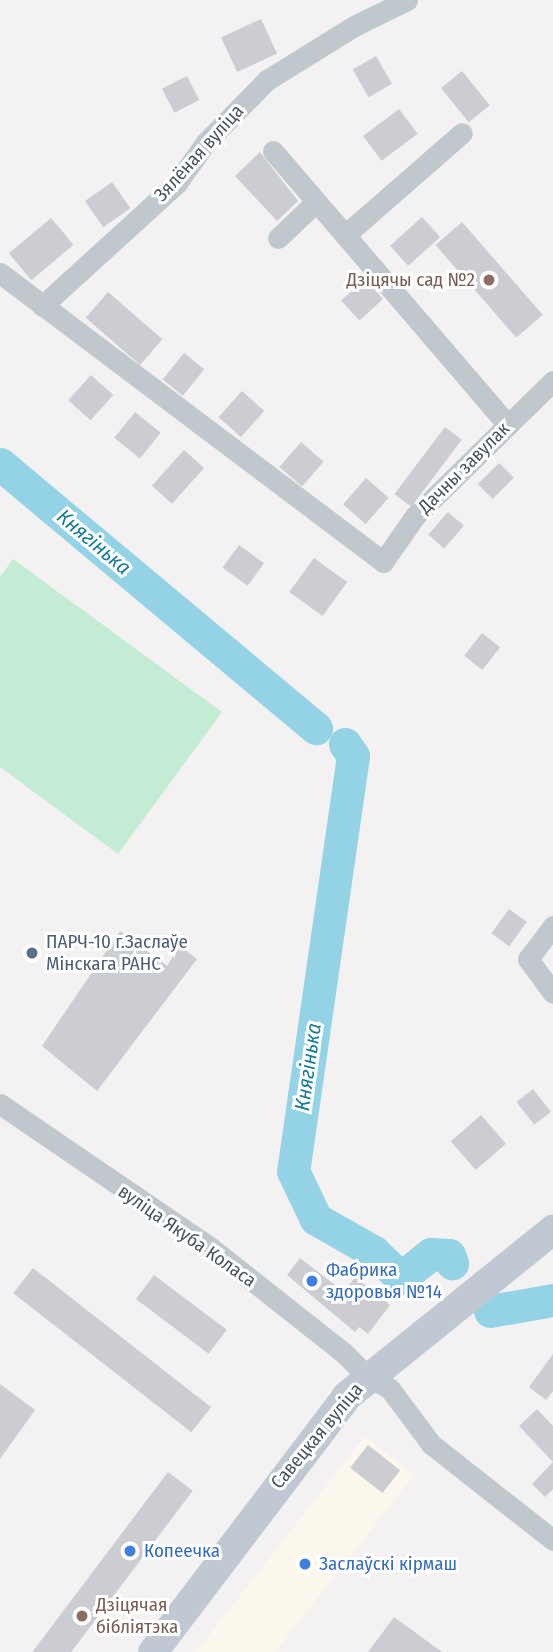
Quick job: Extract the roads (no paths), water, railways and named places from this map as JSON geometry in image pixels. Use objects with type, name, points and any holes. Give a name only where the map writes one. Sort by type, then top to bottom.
[{"type":"main road","name":"Савецкая вуліца","points":[[153,1652],[267,1497],[368,1376],[553,1230]]},
{"type":"street","name":"Зялёная вуліца","points":[[42,306],[177,183],[206,142],[267,80],[354,26],[407,0]]},
{"type":"street","points":[[345,235],[462,133]]},
{"type":"street","points":[[273,151],[508,425]]},
{"type":"street","points":[[278,238],[316,202]]},
{"type":"street","points":[[0,273],[42,306]]},
{"type":"street","name":"Дачны завулак","points":[[42,306],[383,562],[415,516],[553,381]]},
{"type":"street","points":[[553,926],[528,958],[553,993]]},
{"type":"street","name":"вуліца Якуба Коласа","points":[[0,1104],[211,1248],[368,1376],[390,1388],[431,1444],[547,1529]]},
{"type":"waterway","name":"Княгінька","points":[[0,464],[316,728]]},
{"type":"waterway","name":"Княгінька","points":[[345,744],[353,756],[293,1171],[316,1219],[374,1252],[401,1278],[431,1254],[449,1255],[452,1263]]},
{"type":"waterway","name":"Княгінька","points":[[490,1311],[553,1300]]},
{"type":"place","name":"Дзіцячы сад №2","points":[[489,280]]},
{"type":"place","name":"ПАРЧ-10 г.Заслаўе Мінскага РАНС","points":[[32,953]]},
{"type":"place","name":"Фабрика здоровья №14","points":[[312,1281]]},
{"type":"place","name":"Копеечка","points":[[130,1551]]},
{"type":"place","name":"Заслаўскі кірмаш","points":[[305,1564]]},
{"type":"place","name":"Дзіцячая бібліятэка","points":[[82,1616]]}]
